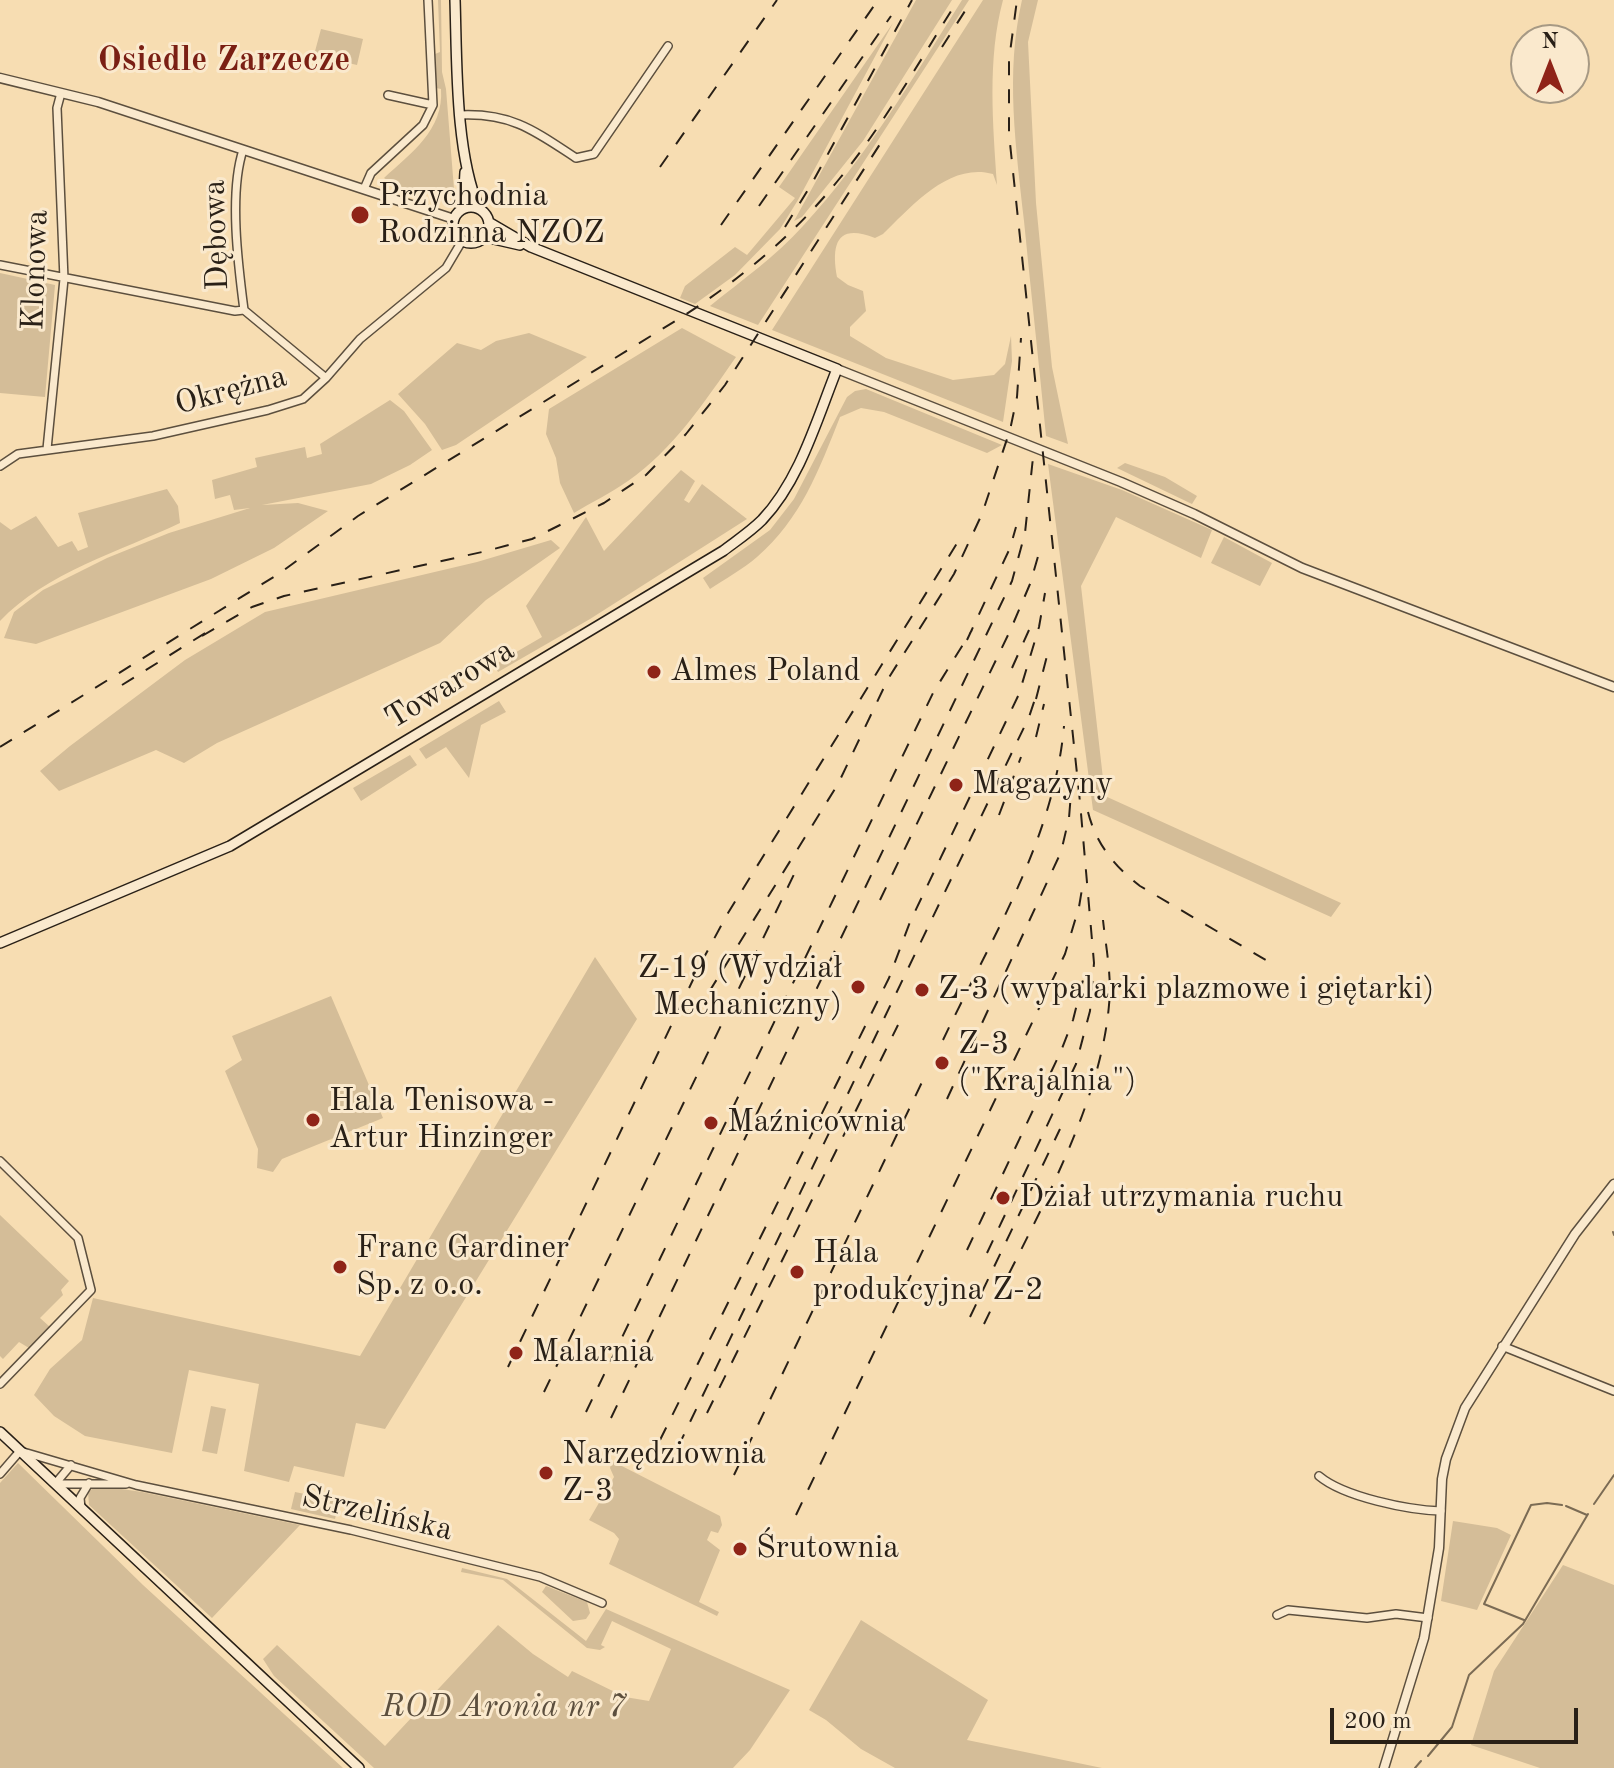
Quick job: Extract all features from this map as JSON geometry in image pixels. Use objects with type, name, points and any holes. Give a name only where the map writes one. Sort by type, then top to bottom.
[{"type":"main road","points":[[455,0],[465,151],[479,208]]},
{"type":"main road","points":[[465,151],[463,208],[454,219],[454,231],[462,241],[474,243],[485,237],[531,247]]},
{"type":"main road","points":[[463,208],[479,208],[485,212],[490,223],[531,247],[837,369]]},
{"type":"main road","points":[[485,237],[490,223]]},
{"type":"main road","name":"Towarowa","points":[[0,943],[230,846],[723,551],[756,526],[782,494],[810,437],[837,369]]},
{"type":"main road","points":[[0,1432],[359,1768]]},
{"type":"street","points":[[364,189],[371,173],[423,125],[433,105],[428,0]]},
{"type":"street","points":[[461,115],[481,115],[524,124],[576,158],[594,154],[668,46]]},
{"type":"street","points":[[0,78],[61,93],[454,219]]},
{"type":"street","name":"Klonowa","points":[[47,449],[64,279],[57,108],[61,93]]},
{"type":"street","points":[[388,95],[433,105]]},
{"type":"street","name":"Dębowa","points":[[243,150],[238,164],[236,200],[244,310],[326,378]]},
{"type":"street","name":"Okrężna","points":[[0,466],[18,454],[141,438],[268,410],[303,399],[360,339],[446,268],[462,241]]},
{"type":"street","points":[[0,265],[235,311],[244,310]]},
{"type":"street","points":[[837,369],[1136,489],[1302,568],[1614,687]]},
{"type":"street","points":[[0,1161],[78,1238],[91,1290],[0,1384]]},
{"type":"street","points":[[1384,1768],[1419,1659],[1438,1555],[1442,1479],[1465,1408],[1575,1234],[1614,1184]]},
{"type":"street","points":[[1502,1346],[1614,1391]]},
{"type":"street","points":[[0,1474],[20,1451]]},
{"type":"street","name":"Strzelińska","points":[[20,1451],[136,1485],[351,1530],[540,1577],[602,1603]]},
{"type":"street","points":[[55,1484],[71,1465]]},
{"type":"street","points":[[1319,1476],[1366,1498],[1407,1508],[1441,1511]]},
{"type":"street","points":[[81,1508],[80,1498],[89,1483]]},
{"type":"street","name":"Strzelińska","points":[[55,1484],[136,1485]]},
{"type":"street","points":[[1277,1615],[1280,1611],[1292,1610],[1367,1618],[1396,1614],[1428,1618]]},
{"type":"green space","points":[[438,0],[441,0],[442,72],[454,189],[427,194],[409,191],[384,178],[424,140],[441,104],[441,89],[436,88],[435,54],[440,52]]},
{"type":"green space","points":[[916,0],[952,0],[863,141],[802,217],[794,221]]},
{"type":"green space","points":[[962,0],[969,0],[758,325],[710,306],[781,248],[826,200],[888,117]]},
{"type":"green space","points":[[983,0],[1003,0],[993,69],[997,185],[993,174],[977,172],[947,180],[932,189],[883,234],[875,238],[852,233],[845,235],[836,246],[835,265],[837,277],[863,291],[866,311],[850,327],[850,336],[886,358],[953,380],[994,375],[1005,364],[1011,336],[1012,361],[1003,422],[772,330]]},
{"type":"green space","points":[[1022,0],[1038,0],[1028,42],[1036,203],[1052,367],[1068,444],[1046,436],[1018,166],[1013,82]]},
{"type":"green space","points":[[893,23],[780,229],[735,275],[695,304],[680,298],[685,286],[735,247],[747,255],[795,198],[779,187]]},
{"type":"green space","points":[[321,29],[363,39],[357,65],[314,55]]},
{"type":"green space","points":[[0,273],[55,285],[45,397],[0,393]]},
{"type":"green space","points":[[682,328],[736,357],[660,455],[615,490],[574,513],[560,483],[556,458],[546,434],[549,409]]},
{"type":"green space","points":[[529,333],[587,357],[456,445],[442,450],[425,424],[398,394],[457,343],[481,350],[496,341]]},
{"type":"green space","points":[[866,389],[1002,445],[987,453],[884,412],[861,408],[840,417],[816,475],[786,527],[757,557],[710,589],[703,578],[770,530],[794,499],[847,397],[855,391]]},
{"type":"green space","points":[[390,400],[404,411],[432,450],[410,465],[371,484],[262,505],[298,503],[328,511],[274,548],[211,579],[36,644],[4,638],[14,612],[43,590],[107,558],[169,533],[250,508],[234,510],[230,495],[215,499],[212,480],[257,467],[255,458],[305,447],[307,458],[322,454],[320,444]]},
{"type":"green space","points":[[1125,463],[1165,477],[1197,496],[1192,504],[1117,468]]},
{"type":"green space","points":[[1048,464],[1122,490],[1212,530],[1201,558],[1116,517],[1081,586],[1105,796],[1341,903],[1331,917],[1093,810]]},
{"type":"green space","points":[[681,470],[695,481],[684,500],[689,503],[702,484],[747,519],[590,619],[498,672],[494,665],[542,637],[526,606],[586,517],[604,551]]},
{"type":"green space","points":[[167,489],[178,506],[180,523],[61,576],[18,604],[0,621],[0,522],[11,530],[36,516],[58,547],[72,541],[78,551],[88,547],[78,513]]},
{"type":"green space","points":[[1224,537],[1272,563],[1260,586],[1211,563]]},
{"type":"green space","points":[[551,540],[560,548],[486,600],[440,643],[217,743],[184,763],[156,750],[59,791],[40,771],[185,660],[265,612],[477,562]]},
{"type":"green space","points":[[499,701],[506,712],[481,725],[469,778],[446,747],[426,759],[419,749]]},
{"type":"green space","points":[[410,755],[417,765],[361,801],[353,788]]},
{"type":"green space","points":[[595,957],[637,1019],[385,1429],[356,1423],[344,1477],[294,1466],[289,1482],[244,1471],[259,1384],[189,1370],[172,1453],[85,1436],[54,1416],[34,1395],[50,1369],[82,1340],[93,1298],[360,1356]]},
{"type":"green space","points":[[331,996],[383,1118],[282,1159],[273,1172],[257,1168],[258,1149],[225,1071],[242,1060],[232,1036]]},
{"type":"green space","points":[[0,1215],[69,1281],[61,1290],[63,1295],[40,1318],[50,1327],[29,1348],[19,1342],[3,1359],[0,1356]]},
{"type":"green space","points":[[211,1406],[226,1409],[217,1454],[202,1451]]},
{"type":"green space","points":[[612,1461],[720,1516],[722,1525],[718,1533],[711,1531],[707,1540],[720,1550],[699,1602],[719,1612],[717,1616],[609,1564],[619,1539],[589,1520],[614,1477],[610,1468]]},
{"type":"green space","points":[[18,1463],[143,1585],[343,1768],[0,1768],[0,1483]]},
{"type":"green space","points":[[115,1488],[300,1525],[212,1618],[89,1505],[88,1492],[92,1489]]},
{"type":"green space","points":[[295,1492],[339,1501],[335,1519],[291,1509]]},
{"type":"green space","points":[[1453,1521],[1497,1528],[1511,1535],[1477,1610],[1441,1601]]},
{"type":"green space","points":[[1563,1565],[1614,1585],[1614,1768],[1540,1768],[1471,1745],[1494,1671]]},
{"type":"green space","name":"ROD Aronia nr 7","points":[[462,1568],[507,1579],[586,1641],[606,1609],[790,1690],[750,1750],[733,1768],[374,1768],[274,1676],[263,1659],[277,1645],[385,1746],[498,1625],[533,1654],[568,1677],[572,1671],[625,1697],[649,1701],[671,1649],[612,1621],[601,1645],[605,1647],[600,1650],[587,1648],[503,1580],[461,1572]]},
{"type":"green space","points":[[546,1586],[587,1602],[590,1613],[586,1619],[573,1621],[542,1592]]},
{"type":"green space","points":[[861,1620],[988,1700],[967,1740],[1102,1768],[895,1768],[861,1749],[809,1710]]},
{"type":"waterway","points":[[1594,1504],[1614,1475]]},
{"type":"waterway","points":[[1524,1620],[1484,1604],[1531,1505],[1562,1505]]},
{"type":"waterway","points":[[1566,1506],[1587,1515]]},
{"type":"waterway","points":[[1428,1756],[1452,1727],[1469,1675],[1523,1624],[1588,1514]]},
{"type":"waterway","points":[[1415,1768],[1421,1761]]},
{"type":"railway","points":[[660,167],[777,0]]},
{"type":"railway","points":[[721,225],[878,0]]},
{"type":"railway","points":[[785,227],[912,0]]},
{"type":"railway","points":[[0,747],[280,573],[358,516],[685,315],[728,285],[787,235],[823,198],[872,135],[958,0]]},
{"type":"railway","points":[[942,47],[972,0]]},
{"type":"railway","points":[[987,1253],[1076,1064],[1090,1011],[1094,963],[1080,802],[1009,134],[1009,60],[1017,0]]},
{"type":"railway","points":[[759,206],[891,16]]},
{"type":"railway","points":[[202,636],[252,607],[284,596],[532,539],[604,503],[646,475],[686,434],[725,385],[882,141]]},
{"type":"railway","points":[[709,992],[838,784],[888,679],[954,574],[982,514],[1010,430],[1017,397],[1021,338]]},
{"type":"railway","points":[[611,1418],[1012,581],[1025,533],[1034,448]]},
{"type":"railway","points":[[967,640],[1010,548],[1016,527]]},
{"type":"railway","points":[[508,1367],[702,961],[728,913],[959,540]]},
{"type":"railway","points":[[880,900],[1010,631],[1039,553]]},
{"type":"railway","points":[[660,1440],[889,978],[910,922],[1019,694],[1039,627],[1045,593]]},
{"type":"railway","points":[[122,685],[210,630]]},
{"type":"railway","points":[[586,1412],[933,693],[972,630]]},
{"type":"railway","points":[[1012,668],[1029,630]]},
{"type":"railway","points":[[1036,699],[1048,652]]},
{"type":"railway","points":[[678,1447],[1029,717],[1038,690]]},
{"type":"railway","points":[[1036,737],[1044,704]]},
{"type":"railway","points":[[943,1040],[1000,926],[1034,848],[1048,809],[1064,726]]},
{"type":"railway","points":[[999,815],[1021,757]]},
{"type":"railway","points":[[947,1099],[1061,852],[1071,793]]},
{"type":"railway","points":[[1088,812],[1101,844],[1131,879],[1276,966]]},
{"type":"railway","points":[[544,1392],[799,864]]},
{"type":"railway","points":[[796,1515],[1065,954],[1082,889]]},
{"type":"railway","points":[[984,1324],[1060,1168],[1092,1086],[1103,1045],[1110,994],[1103,920]]},
{"type":"railway","points":[[967,1250],[1061,1051],[1073,1020],[1085,972]]},
{"type":"railway","points":[[707,1413],[898,1025]]},
{"type":"railway","points":[[734,1475],[924,1078]]},
{"type":"railway","points":[[970,1317],[1060,1129]]},
{"type":"place","name":"Przychodnia Rodzinna NZOZ","points":[[360,215]]},
{"type":"place","name":"Almes Poland","points":[[654,672]]},
{"type":"place","name":"Magazyny","points":[[956,785]]},
{"type":"place","name":"Z-19 (Wydział Mechaniczny)","points":[[858,987]]},
{"type":"place","name":"Z-3 (wypalarki plazmowe i giętarki)","points":[[922,990]]},
{"type":"place","name":"Z-3 (\"Krajalnia\")","points":[[942,1063]]},
{"type":"place","name":"Hala Tenisowa - Artur Hinzinger","points":[[313,1120]]},
{"type":"place","name":"Maźnicownia","points":[[711,1123]]},
{"type":"place","name":"Dział utrzymania ruchu","points":[[1003,1198]]},
{"type":"place","name":"Franc Gardiner Sp. z o.o.","points":[[340,1267]]},
{"type":"place","name":"Hala produkcyjna Z-2","points":[[797,1272]]},
{"type":"place","name":"Malarnia","points":[[516,1353]]},
{"type":"place","name":"Narzędziownia Z-3","points":[[546,1473]]},
{"type":"place","name":"Śrutownia","points":[[740,1549]]},
{"type":"district","name":"Osiedle Zarzecze","points":[[224,61]]}]
